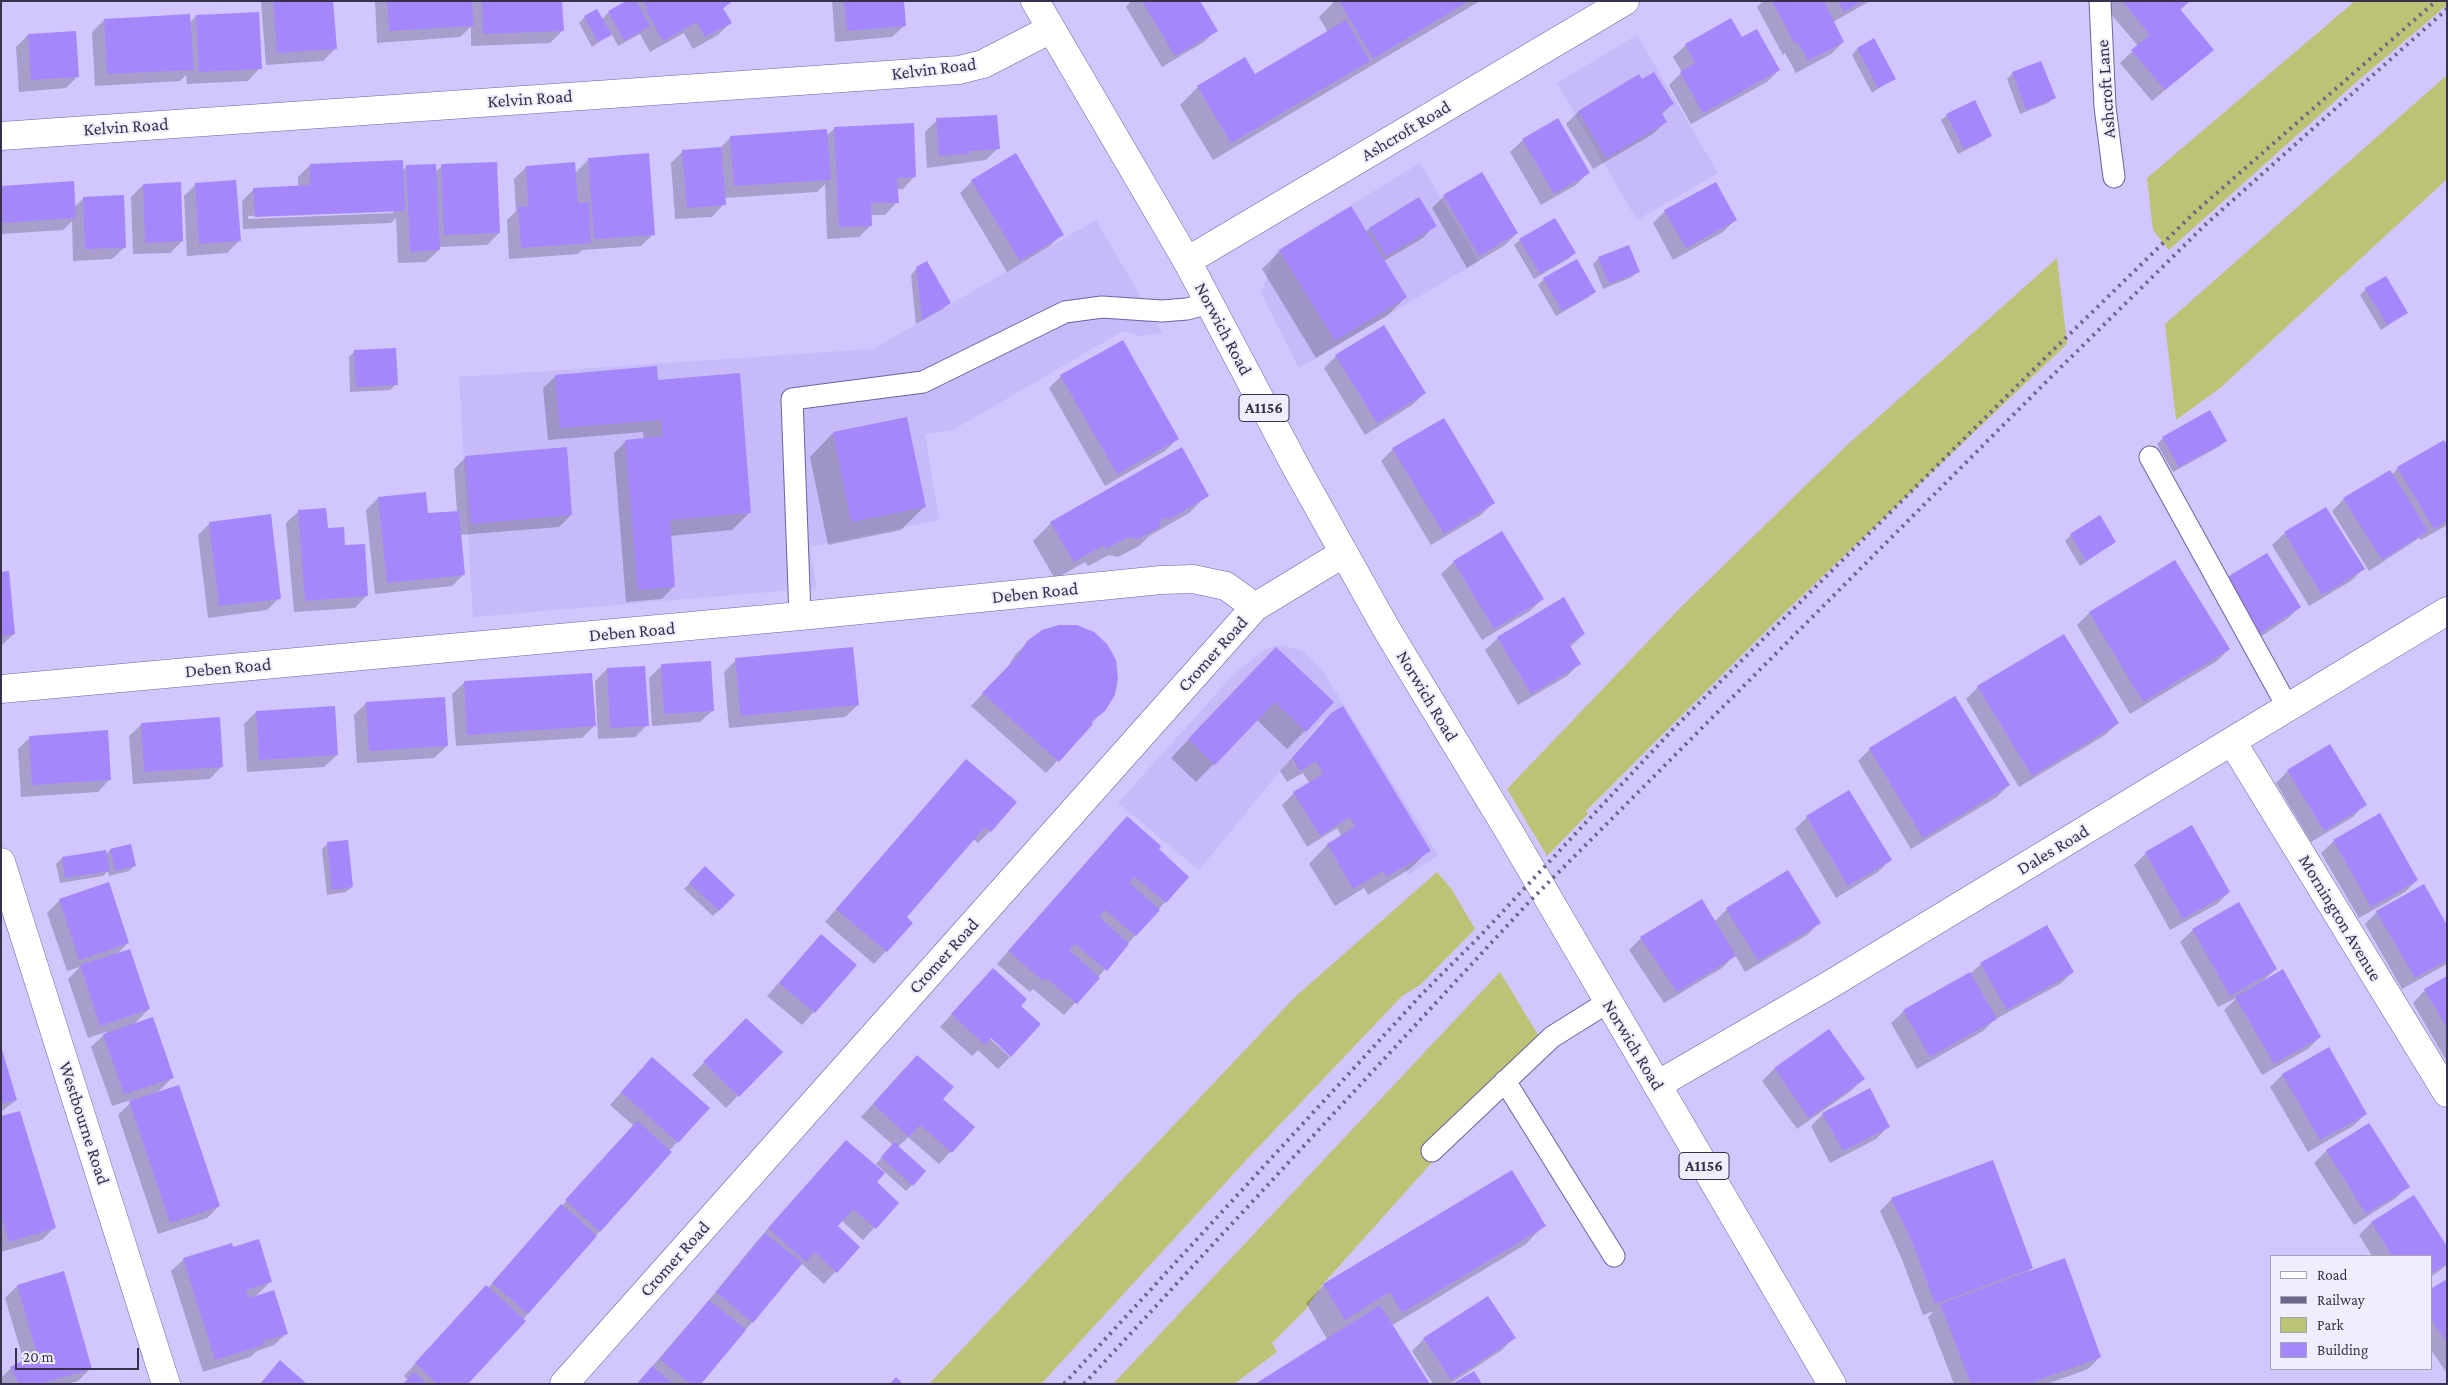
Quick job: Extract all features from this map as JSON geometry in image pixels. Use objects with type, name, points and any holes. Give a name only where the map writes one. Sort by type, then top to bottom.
[{"type":"street","name":"Norwich Road","points":[[1035,1],[1188,261],[1297,469],[1344,553],[1832,1384]]},
{"type":"street","name":"Ashcroft Road","points":[[1188,261],[1625,1]]},
{"type":"street","name":"Kelvin Road","points":[[1,136],[959,70],[990,61],[1051,29]]},
{"type":"street","name":"Cromer Road","points":[[564,1384],[1255,607],[1344,553]]},
{"type":"street","name":"Deben Road","points":[[1,689],[1177,580],[1193,579],[1226,586],[1255,607]]},
{"type":"street","name":"Dales Road","points":[[1657,1085],[1831,984],[2232,743],[2287,706],[2447,612]]},
{"type":"street","name":"Mornington Avenue","points":[[2232,743],[2447,1093]]},
{"type":"street","name":"Westbourne Road","points":[[1,862],[166,1384]]},
{"type":"lane","name":"Ashcroft Lane","points":[[2100,1],[2105,108],[2114,177]]},
{"type":"lane","points":[[800,616],[792,399],[923,382],[1065,312],[1102,307],[1162,312],[1187,309],[1210,302]]},
{"type":"lane","points":[[2150,457],[2287,706]]},
{"type":"lane","points":[[1432,1151],[1552,1037],[1608,1002]]},
{"type":"lane","points":[[1505,1081],[1614,1256]]},
{"type":"shaded area","points":[[1637,35],[1718,173],[1637,220],[1557,83]]},
{"type":"shaded area","points":[[1420,163],[1479,261],[1299,368],[1261,293],[1276,251]]},
{"type":"shaded area","points":[[1096,220],[1162,333],[1141,336],[1123,331],[953,430],[925,434],[939,520],[810,547],[817,588],[473,617],[459,377],[873,349]]},
{"type":"shaded area","points":[[1281,645],[1304,651],[1322,670],[1438,855],[1408,875],[1322,720],[1199,870],[1118,803],[1234,674],[1267,648]]},
{"type":"green space","points":[[2355,1],[2447,1],[2447,5],[2353,85],[2169,250],[2153,230],[2147,178]]},
{"type":"green space","points":[[2447,75],[2447,179],[2220,388],[2176,420],[2165,324]]},
{"type":"green space","points":[[2057,258],[2067,344],[1786,611],[1586,811],[1588,814],[1547,856],[1507,789],[1681,607],[1846,446]]},
{"type":"green space","points":[[1437,872],[1452,890],[1475,929],[1420,985],[1402,996],[1248,1158],[1041,1384],[929,1384],[1296,996]]},
{"type":"green space","points":[[1500,972],[1538,1035],[1537,1045],[1323,1284],[1305,1310],[1272,1343],[1277,1352],[1234,1384],[1113,1384]]},
{"type":"building","points":[[273,1],[333,1],[337,49],[277,53]]},
{"type":"building","points":[[387,1],[472,1],[474,26],[389,31]]},
{"type":"building","points":[[482,1],[562,1],[564,31],[483,34]]},
{"type":"building","points":[[626,1],[636,1],[650,26],[624,41],[608,11]]},
{"type":"building","points":[[643,1],[733,1],[723,8],[732,23],[705,37],[697,22],[663,41],[645,9],[647,8]]},
{"type":"building","points":[[844,1],[904,1],[906,26],[847,31]]},
{"type":"building","points":[[1142,1],[1200,1],[1218,31],[1175,56]]},
{"type":"building","points":[[1339,1],[1469,1],[1373,59]]},
{"type":"building","points":[[1772,1],[1824,1],[1844,42],[1808,61],[1798,42],[1795,44]]},
{"type":"building","points":[[1838,1],[1863,1],[1844,12]]},
{"type":"building","points":[[2122,1],[2190,1],[2180,9],[2214,50],[2165,90],[2131,50],[2150,35]]},
{"type":"building","points":[[597,9],[612,35],[598,42],[584,16]]},
{"type":"building","points":[[259,12],[262,69],[199,72],[196,15]]},
{"type":"building","points":[[190,14],[194,70],[107,74],[104,19]]},
{"type":"building","points":[[1731,18],[1742,37],[1757,29],[1780,70],[1703,113],[1680,72],[1695,63],[1685,44]]},
{"type":"building","points":[[1346,20],[1370,61],[1231,143],[1197,86],[1245,57],[1255,74]]},
{"type":"building","points":[[76,31],[79,77],[31,80],[28,34]]},
{"type":"building","points":[[1874,38],[1896,79],[1878,88],[1857,48]]},
{"type":"building","points":[[2041,61],[2056,98],[2026,110],[2012,72]]},
{"type":"building","points":[[1654,72],[1674,104],[1661,112],[1667,122],[1606,158],[1578,111],[1639,74],[1642,79]]},
{"type":"building","points":[[1975,100],[1992,136],[1964,149],[1946,114]]},
{"type":"building","points":[[997,115],[1000,149],[969,151],[969,154],[939,156],[936,118]]},
{"type":"building","points":[[1558,118],[1590,173],[1554,194],[1522,139]]},
{"type":"building","points":[[914,123],[916,177],[897,178],[899,203],[871,203],[872,226],[839,227],[834,127]]},
{"type":"building","points":[[827,129],[831,180],[734,186],[730,136]]},
{"type":"building","points":[[721,147],[726,205],[687,208],[682,150]]},
{"type":"building","points":[[649,153],[655,235],[594,239],[588,158]]},
{"type":"building","points":[[1016,153],[1064,235],[1020,261],[971,180]]},
{"type":"building","points":[[403,160],[405,211],[255,217],[253,188],[310,185],[310,164]]},
{"type":"building","points":[[497,162],[500,233],[444,235],[441,164]]},
{"type":"building","points":[[575,162],[578,203],[589,202],[591,243],[521,248],[518,207],[528,206],[526,166]]},
{"type":"building","points":[[436,164],[440,250],[410,252],[406,165]]},
{"type":"building","points":[[1482,172],[1518,233],[1479,256],[1443,195]]},
{"type":"building","points":[[236,180],[241,241],[199,244],[195,183]]},
{"type":"building","points":[[74,181],[76,218],[1,223],[1,186]]},
{"type":"building","points":[[181,182],[183,241],[145,243],[143,184]]},
{"type":"building","points":[[1716,182],[1737,220],[1686,248],[1664,210]]},
{"type":"building","points":[[124,195],[126,248],[85,249],[83,197]]},
{"type":"building","points":[[1419,197],[1437,226],[1386,256],[1369,228]]},
{"type":"building","points":[[1351,206],[1407,297],[1335,341],[1279,250]]},
{"type":"building","points":[[1555,218],[1576,253],[1540,274],[1519,239]]},
{"type":"building","points":[[1629,245],[1640,272],[1609,284],[1598,257]]},
{"type":"building","points":[[1577,259],[1596,292],[1562,311],[1543,278]]},
{"type":"building","points":[[927,261],[951,303],[922,320],[916,267]]},
{"type":"building","points":[[2386,276],[2408,313],[2387,325],[2365,288]]},
{"type":"building","points":[[1384,325],[1426,393],[1377,423],[1335,355]]},
{"type":"building","points":[[1123,340],[1179,439],[1117,474],[1060,375]]},
{"type":"building","points":[[396,348],[398,385],[356,387],[354,350]]},
{"type":"building","points":[[657,366],[658,380],[740,373],[751,513],[670,520],[675,587],[638,590],[625,440],[663,436],[661,420],[560,428],[555,375]]},
{"type":"building","points":[[2210,410],[2227,441],[2179,467],[2162,437]]},
{"type":"building","points":[[907,417],[926,507],[851,522],[833,432]]},
{"type":"building","points":[[1444,418],[1495,503],[1444,534],[1392,448]]},
{"type":"building","points":[[2444,440],[2447,445],[2447,521],[2434,529],[2397,467]]},
{"type":"building","points":[[567,447],[572,515],[471,524],[465,456]]},
{"type":"building","points":[[1182,447],[1209,496],[1168,520],[1166,518],[1161,520],[1159,528],[1137,539],[1128,537],[1106,549],[1104,545],[1074,562],[1050,522]]},
{"type":"building","points":[[2390,470],[2428,531],[2382,560],[2343,498]]},
{"type":"building","points":[[426,492],[428,513],[459,511],[465,575],[387,583],[378,497]]},
{"type":"building","points":[[2326,507],[2365,569],[2322,595],[2284,532]]},
{"type":"building","points":[[326,508],[328,528],[344,527],[345,545],[365,544],[368,596],[305,601],[298,510]]},
{"type":"building","points":[[271,514],[281,599],[219,606],[209,522]]},
{"type":"building","points":[[2100,515],[2116,542],[2086,561],[2070,534]]},
{"type":"building","points":[[1502,531],[1544,599],[1494,629],[1453,561]]},
{"type":"building","points":[[2267,553],[2301,607],[2259,634],[2224,579]]},
{"type":"building","points":[[2175,560],[2230,649],[2143,702],[2089,612]]},
{"type":"building","points":[[9,571],[15,634],[1,636],[1,572]]},
{"type":"building","points":[[1564,597],[1585,634],[1569,644],[1581,664],[1531,694],[1497,637]]},
{"type":"building","points":[[1059,625],[1077,625],[1094,632],[1107,644],[1116,660],[1118,678],[1115,695],[1105,711],[1091,722],[1093,724],[1059,762],[982,693],[1018,656],[1027,641],[1042,630]]},
{"type":"building","points":[[2064,634],[2119,723],[2032,776],[1977,686]]},
{"type":"building","points":[[853,647],[859,705],[741,716],[735,658]]},
{"type":"building","points":[[1276,647],[1334,702],[1306,732],[1275,702],[1215,765],[1188,739]]},
{"type":"building","points":[[711,661],[714,711],[664,714],[661,664]]},
{"type":"building","points":[[645,666],[649,726],[610,728],[607,668]]},
{"type":"building","points":[[592,673],[596,726],[467,735],[464,681]]},
{"type":"building","points":[[1955,696],[2010,785],[1923,838],[1869,748]]},
{"type":"building","points":[[445,697],[448,746],[369,751],[366,702]]},
{"type":"building","points":[[335,706],[338,755],[259,760],[256,711]]},
{"type":"building","points":[[1343,706],[1431,851],[1386,877],[1383,871],[1353,889],[1327,844],[1355,827],[1350,817],[1320,836],[1293,792],[1323,774],[1316,761],[1300,771],[1292,758],[1331,713]]},
{"type":"building","points":[[220,717],[223,767],[144,772],[141,723]]},
{"type":"building","points":[[108,730],[111,780],[32,785],[29,736]]},
{"type":"building","points":[[2330,744],[2367,805],[2324,831],[2287,770]]},
{"type":"building","points":[[966,759],[1017,802],[991,832],[985,827],[907,917],[913,923],[887,952],[836,909]]},
{"type":"building","points":[[1849,790],[1892,860],[1848,886],[1806,816]]},
{"type":"building","points":[[2380,813],[2418,880],[2371,907],[2333,840]]},
{"type":"building","points":[[1127,816],[1161,846],[1159,849],[1189,877],[1166,903],[1135,877],[1129,883],[1160,910],[1136,936],[1105,910],[1102,913],[1099,917],[1129,944],[1107,971],[1075,944],[1069,950],[1100,978],[1077,1004],[1046,978],[1043,981],[1008,951]]},
{"type":"building","points":[[2192,825],[2230,892],[2183,919],[2145,852]]},
{"type":"building","points":[[348,840],[353,887],[332,890],[327,842]]},
{"type":"building","points":[[131,844],[136,866],[115,871],[110,849]]},
{"type":"building","points":[[106,850],[110,871],[65,878],[62,857]]},
{"type":"building","points":[[705,866],[735,895],[719,911],[689,883]]},
{"type":"building","points":[[1788,870],[1821,923],[1758,961],[1726,908]]},
{"type":"building","points":[[109,882],[129,943],[79,960],[59,899]]},
{"type":"building","points":[[2424,884],[2447,925],[2447,960],[2415,978],[2376,911]]},
{"type":"building","points":[[1702,899],[1736,956],[1677,992],[1640,937]]},
{"type":"building","points":[[2239,902],[2277,969],[2230,996],[2192,929]]},
{"type":"building","points":[[2047,925],[2074,972],[2007,1010],[1980,963]]},
{"type":"building","points":[[821,934],[857,965],[815,1013],[779,983]]},
{"type":"building","points":[[130,949],[150,1009],[100,1026],[80,965]]},
{"type":"building","points":[[993,968],[1027,999],[1021,1006],[1041,1024],[1011,1057],[991,1038],[985,1045],[951,1014]]},
{"type":"building","points":[[2283,969],[2321,1037],[2274,1064],[2235,997]]},
{"type":"building","points":[[1970,972],[1997,1019],[1930,1057],[1903,1010]]},
{"type":"building","points":[[2447,976],[2447,1028],[2424,989]]},
{"type":"building","points":[[153,1017],[174,1078],[124,1094],[103,1034]]},
{"type":"building","points":[[746,1018],[783,1052],[739,1097],[703,1062]]},
{"type":"building","points":[[1829,1029],[1865,1079],[1809,1118],[1774,1068]]},
{"type":"building","points":[[1,1046],[17,1100],[1,1104]]},
{"type":"building","points":[[2329,1047],[2367,1114],[2320,1140],[2282,1074]]},
{"type":"building","points":[[917,1055],[954,1087],[943,1099],[975,1127],[952,1153],[920,1125],[909,1137],[873,1104]]},
{"type":"building","points":[[652,1057],[710,1108],[678,1143],[621,1092]]},
{"type":"building","points":[[179,1085],[220,1206],[170,1223],[129,1101]]},
{"type":"building","points":[[1870,1088],[1890,1127],[1843,1151],[1822,1113]]},
{"type":"building","points":[[20,1111],[56,1228],[9,1242],[1,1215],[1,1116]]},
{"type":"building","points":[[637,1121],[672,1152],[600,1232],[565,1200]]},
{"type":"building","points":[[2369,1123],[2410,1187],[2366,1214],[2326,1150]]},
{"type":"building","points":[[846,1140],[885,1173],[877,1182],[899,1203],[876,1229],[853,1209],[838,1226],[860,1247],[837,1273],[815,1252],[806,1262],[768,1228]]},
{"type":"building","points":[[894,1142],[926,1171],[913,1186],[881,1157]]},
{"type":"building","points":[[1993,1160],[2033,1268],[1935,1304],[1913,1244],[1891,1198]]},
{"type":"building","points":[[1512,1170],[1546,1226],[1402,1313],[1390,1292],[1345,1320],[1323,1284]]},
{"type":"building","points":[[2414,1195],[2447,1246],[2447,1264],[2433,1272],[2433,1255],[2391,1255],[2371,1222]]},
{"type":"building","points":[[561,1204],[597,1236],[528,1314],[492,1283]]},
{"type":"building","points":[[765,1233],[802,1263],[753,1323],[716,1292]]},
{"type":"building","points":[[259,1239],[272,1282],[246,1290],[249,1298],[274,1290],[288,1334],[263,1341],[264,1345],[215,1360],[183,1258],[232,1243],[233,1247]]},
{"type":"building","points":[[2065,1258],[2101,1357],[2028,1384],[1971,1384],[1940,1304]]},
{"type":"building","points":[[64,1271],[92,1369],[45,1382],[46,1384],[19,1384],[10,1367],[34,1355],[40,1364],[17,1285]]},
{"type":"building","points":[[2447,1279],[2447,1343],[2433,1322],[2433,1287]]},
{"type":"building","points":[[486,1285],[526,1321],[468,1384],[437,1384],[415,1363]]},
{"type":"building","points":[[1488,1296],[1516,1338],[1451,1380],[1423,1338]]},
{"type":"building","points":[[709,1300],[746,1330],[701,1384],[690,1384],[660,1359]]},
{"type":"building","points":[[1380,1305],[1430,1384],[1255,1384]]},
{"type":"building","points":[[280,1360],[307,1384],[260,1384]]},
{"type":"building","points":[[652,1366],[673,1384],[637,1384]]},
{"type":"building","points":[[1474,1371],[1482,1384],[1452,1384]]},
{"type":"building","points":[[414,1372],[426,1384],[403,1384]]},
{"type":"building","points":[[896,1377],[903,1384],[890,1384]]},
{"type":"railway","points":[[1064,1384],[1422,994],[1479,937],[1677,725],[2043,360],[2194,213],[2436,1]]},
{"type":"railway","points":[[1084,1384],[1529,902],[2055,373],[2205,225],[2447,9]]}]
